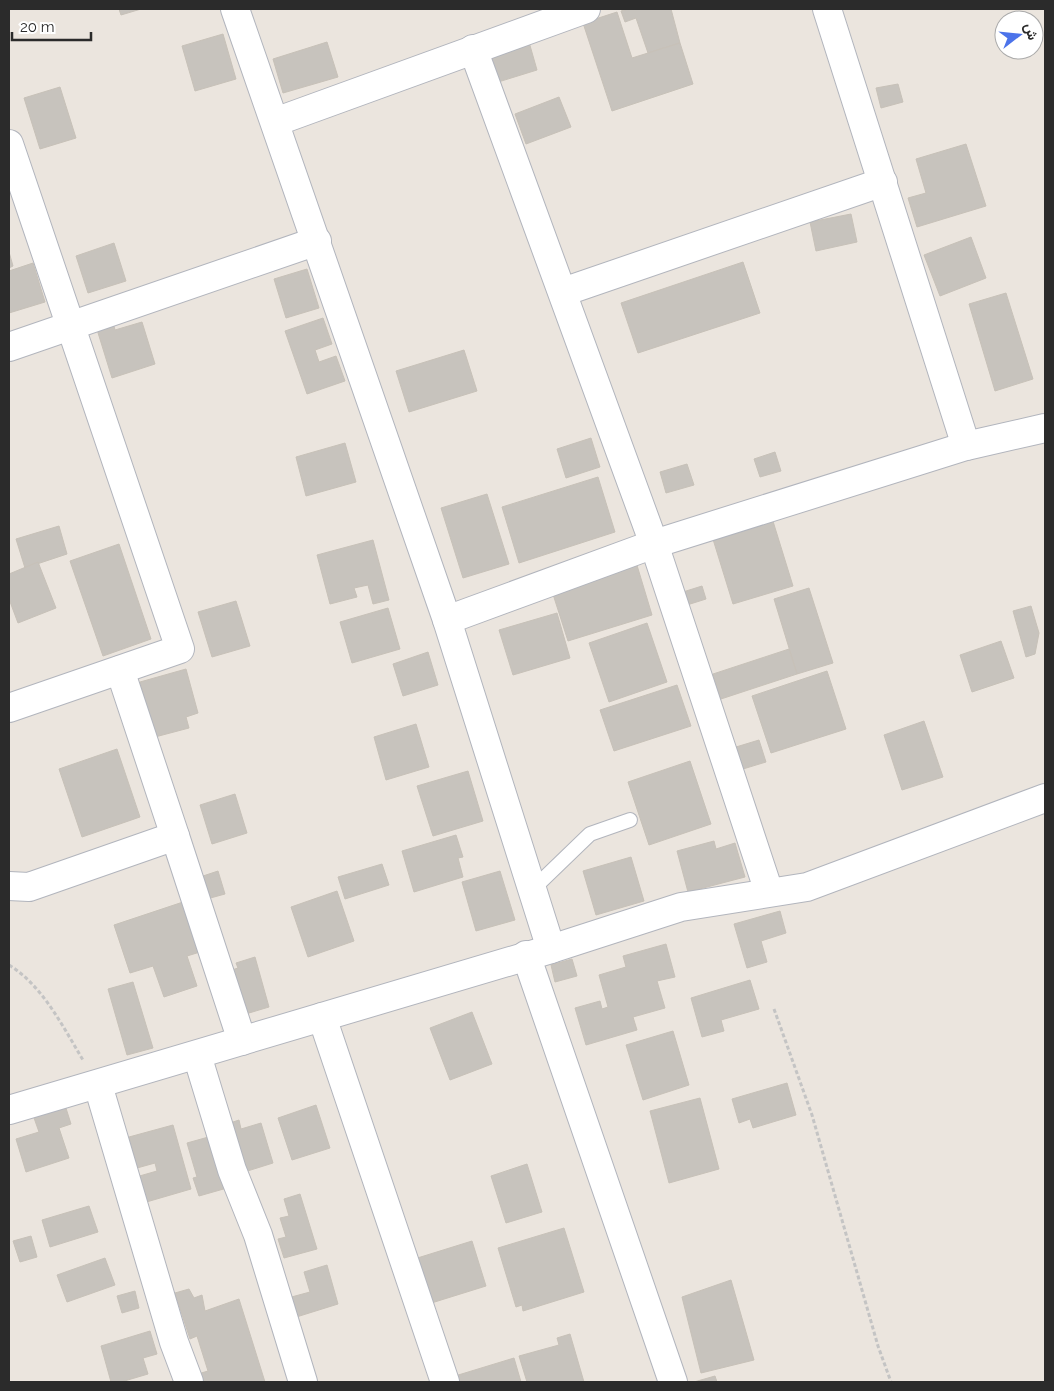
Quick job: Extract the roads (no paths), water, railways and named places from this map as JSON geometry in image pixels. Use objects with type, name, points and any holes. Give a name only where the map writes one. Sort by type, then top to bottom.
[{"type":"street","points":[[237,9],[447,620],[532,889],[539,952],[672,1382]]},
{"type":"street","points":[[827,9],[966,446]]},
{"type":"street","points":[[275,122],[578,10]]},
{"type":"street","points":[[473,49],[654,544],[769,892]]},
{"type":"street","points":[[9,144],[180,649],[9,708]]},
{"type":"street","points":[[562,292],[883,182]]},
{"type":"street","points":[[9,347],[317,241]]},
{"type":"street","points":[[447,620],[654,544],[966,446],[1045,428]]},
{"type":"street","points":[[120,670],[242,1041]]},
{"type":"street","points":[[9,1110],[539,952],[681,907],[807,887],[1045,798]]},
{"type":"street","points":[[9,886],[30,887],[174,836]]},
{"type":"street","points":[[322,1017],[445,1382]]},
{"type":"street","points":[[197,1055],[232,1170],[258,1235],[303,1382]]},
{"type":"street","points":[[98,1085],[174,1342],[189,1382]]},
{"type":"lane","points":[[532,889],[590,834],[630,820]]}]
